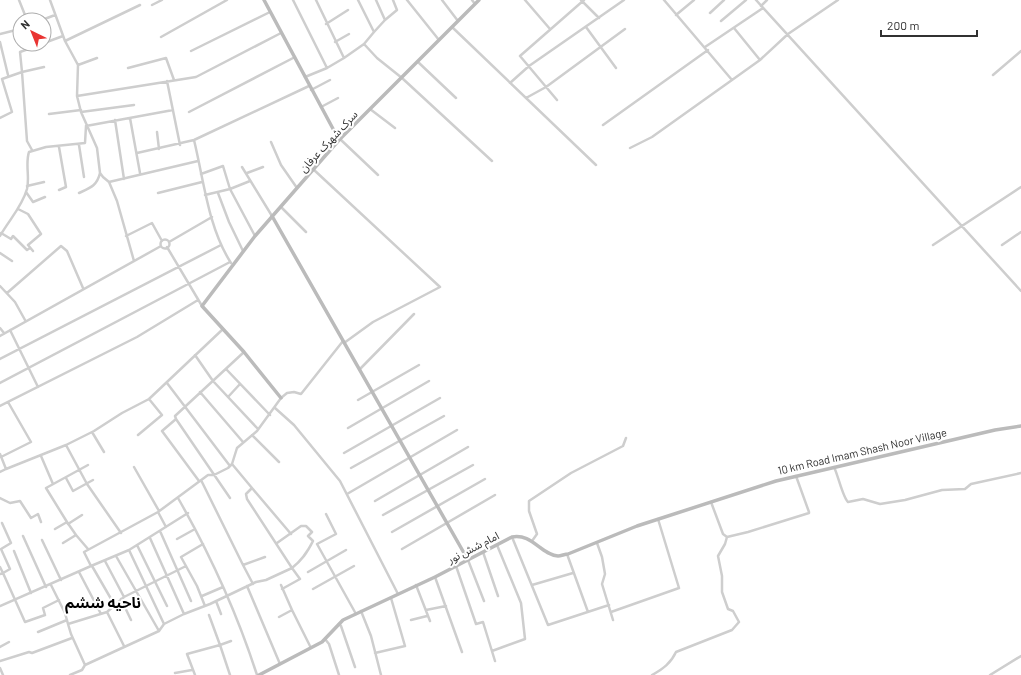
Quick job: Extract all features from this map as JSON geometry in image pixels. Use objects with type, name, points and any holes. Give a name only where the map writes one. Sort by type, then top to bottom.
[{"type":"street","points":[[19,0],[24,12]]},
{"type":"street","points":[[50,0],[65,41],[78,64],[77,96],[86,126],[97,148],[100,173],[98,182],[94,186],[79,193]]},
{"type":"street","points":[[152,5],[162,0]]},
{"type":"street","points":[[161,37],[227,0]]},
{"type":"street","points":[[264,0],[339,140],[378,175]]},
{"type":"street","points":[[293,0],[327,68]]},
{"type":"street","points":[[316,0],[326,24],[344,58]]},
{"type":"street","points":[[358,0],[374,32]]},
{"type":"street","points":[[376,0],[384,20]]},
{"type":"street","points":[[305,77],[327,68],[364,44],[384,20],[397,10],[393,0]]},
{"type":"street","points":[[407,0],[440,40]]},
{"type":"street","points":[[442,0],[458,21]]},
{"type":"street","points":[[472,0],[475,4]]},
{"type":"street","name":"سرک شهرک عرفان","points":[[202,306],[232,263],[339,140],[479,0]]},
{"type":"street","points":[[525,0],[550,29]]},
{"type":"street","points":[[557,100],[520,56],[582,0],[599,18]]},
{"type":"street","points":[[510,83],[529,66],[624,0]]},
{"type":"street","points":[[676,15],[694,0]]},
{"type":"street","points":[[710,13],[724,0]]},
{"type":"street","points":[[721,21],[746,0]]},
{"type":"street","points":[[756,0],[963,225],[1021,291]]},
{"type":"street","points":[[705,48],[762,7],[767,0]]},
{"type":"street","points":[[630,148],[652,137],[760,60],[788,34],[838,0]]},
{"type":"street","points":[[665,1],[732,80]]},
{"type":"street","points":[[65,41],[140,5]]},
{"type":"street","points":[[326,24],[348,10]]},
{"type":"street","points":[[191,51],[270,12]]},
{"type":"street","points":[[452,27],[596,165]]},
{"type":"street","points":[[586,27],[616,68]]},
{"type":"street","points":[[734,28],[760,60]]},
{"type":"street","points":[[526,98],[546,86],[625,29]]},
{"type":"street","points":[[0,34],[12,31]]},
{"type":"street","points":[[77,96],[196,77],[282,33]]},
{"type":"street","points":[[335,42],[349,34]]},
{"type":"street","points":[[52,40],[63,36]]},
{"type":"street","points":[[0,42],[8,75]]},
{"type":"street","points":[[364,44],[377,58],[402,78],[492,161]]},
{"type":"street","points":[[603,124],[708,50]]},
{"type":"street","points":[[993,75],[1021,51]]},
{"type":"street","points":[[20,52],[28,141],[32,150]]},
{"type":"street","points":[[188,112],[295,57]]},
{"type":"street","points":[[78,64],[97,58]]},
{"type":"street","points":[[128,68],[166,58],[174,80]]},
{"type":"street","points":[[418,62],[456,98]]},
{"type":"street","points":[[0,118],[12,112],[2,79],[8,75],[44,67]]},
{"type":"street","points":[[137,153],[180,145],[194,140],[330,80]]},
{"type":"street","points":[[167,81],[180,145]]},
{"type":"street","points":[[321,107],[338,98]]},
{"type":"street","points":[[49,114],[134,105]]},
{"type":"street","points":[[370,109],[395,128]]},
{"type":"street","points":[[86,126],[173,110]]},
{"type":"street","points":[[130,118],[140,173]]},
{"type":"street","points":[[116,120],[124,179]]},
{"type":"street","points":[[32,150],[85,143],[86,126]]},
{"type":"street","points":[[157,132],[159,148]]},
{"type":"street","points":[[0,383],[232,263],[221,245],[205,195],[194,140]]},
{"type":"street","points":[[271,142],[280,165],[297,188]]},
{"type":"street","points":[[79,144],[84,176]]},
{"type":"street","points":[[59,147],[66,187],[59,190]]},
{"type":"street","points":[[30,248],[27,250],[13,236],[11,239],[0,234],[18,209],[26,192],[28,158],[32,150]]},
{"type":"street","points":[[109,182],[124,179],[140,173],[198,160]]},
{"type":"street","points":[[201,174],[223,166],[230,189],[255,236]]},
{"type":"street","points":[[242,167],[272,216],[343,342],[448,522],[468,560],[484,601]]},
{"type":"street","points":[[247,173],[263,167]]},
{"type":"street","points":[[114,604],[84,552],[158,512],[208,475],[214,475],[231,465],[237,448],[258,429],[270,415],[281,398],[287,393],[294,392],[301,394],[343,342],[373,322],[440,287],[313,170]]},
{"type":"street","points":[[100,173],[109,182],[117,201],[134,261]]},
{"type":"street","points":[[205,195],[218,193],[250,181]]},
{"type":"street","points":[[27,186],[44,182]]},
{"type":"street","points":[[158,193],[202,182]]},
{"type":"street","points":[[933,245],[1021,187]]},
{"type":"street","points":[[26,192],[33,202],[45,197]]},
{"type":"street","points":[[218,193],[229,222],[244,251]]},
{"type":"street","points":[[280,207],[306,232]]},
{"type":"street","points":[[18,209],[28,214],[41,234],[28,245],[33,251]]},
{"type":"street","points":[[167,247],[169,242],[212,217]]},
{"type":"street","points":[[126,236],[152,223],[162,241],[161,246]]},
{"type":"street","points":[[1002,245],[1021,232]]},
{"type":"street","points":[[162,241],[166,240],[169,242]]},
{"type":"street","points":[[0,359],[221,245]]},
{"type":"street","points":[[7,293],[61,246],[67,252],[83,288]]},
{"type":"street","points":[[0,336],[25,320],[161,246],[167,247]]},
{"type":"street","points":[[167,247],[202,306],[244,352],[281,398]]},
{"type":"street","points":[[0,253],[12,261]]},
{"type":"street","points":[[0,286],[15,302],[25,320]]},
{"type":"street","points":[[0,406],[137,336],[198,300]]},
{"type":"street","points":[[360,369],[414,314]]},
{"type":"street","points":[[0,328],[4,333]]},
{"type":"street","points":[[0,472],[66,445],[92,432],[149,398],[167,383],[223,329]]},
{"type":"street","points":[[10,330],[38,387]]},
{"type":"street","points":[[244,352],[200,392],[186,408],[175,416],[176,419],[162,431],[200,481],[253,584]]},
{"type":"street","points":[[195,355],[213,381],[258,429]]},
{"type":"street","points":[[358,400],[419,365]]},
{"type":"street","points":[[226,369],[270,415]]},
{"type":"street","points":[[348,428],[429,381]]},
{"type":"street","points":[[167,383],[231,465],[291,534]]},
{"type":"street","points":[[228,397],[240,384]]},
{"type":"street","points":[[200,392],[243,442]]},
{"type":"street","points":[[138,435],[162,415],[149,398]]},
{"type":"street","points":[[344,453],[392,424],[440,398]]},
{"type":"street","points":[[6,469],[1,456],[30,442],[8,402]]},
{"type":"street","points":[[275,408],[299,431],[340,480],[398,594]]},
{"type":"street","points":[[351,468],[444,416]]},
{"type":"street","points":[[176,419],[230,498]]},
{"type":"street","name":"10 km Road Imam Shash Noor Village","points":[[710,502],[776,480],[995,430],[1021,426]]},
{"type":"street","points":[[347,494],[457,430]]},
{"type":"street","points":[[92,432],[104,452]]},
{"type":"street","points":[[252,435],[278,462]]},
{"type":"street","points":[[532,541],[537,534],[529,511],[529,501],[571,473],[623,446],[626,438]]},
{"type":"street","points":[[66,445],[87,484],[121,533]]},
{"type":"street","points":[[375,501],[468,447]]},
{"type":"street","points":[[41,456],[53,484]]},
{"type":"street","points":[[88,465],[46,488],[67,523],[88,549]]},
{"type":"street","points":[[383,515],[473,465]]},
{"type":"street","points":[[134,467],[166,527]]},
{"type":"street","points":[[834,467],[840,481],[845,500],[848,502],[863,499],[880,504],[905,500],[918,495],[942,490],[965,489],[971,484],[1021,473]]},
{"type":"street","points":[[727,537],[748,532],[810,512],[796,476]]},
{"type":"street","points":[[66,478],[73,491],[93,480]]},
{"type":"street","points":[[392,532],[485,479]]},
{"type":"street","points":[[252,488],[246,494],[247,499],[300,579],[282,589]]},
{"type":"street","points":[[402,549],[495,495]]},
{"type":"street","points":[[0,498],[10,503],[20,501],[31,518],[38,514],[41,522]]},
{"type":"street","points":[[178,498],[188,514],[227,595],[258,675]]},
{"type":"street","points":[[710,502],[723,534],[727,537]]},
{"type":"street","name":"امام شش نور","points":[[258,675],[312,648],[325,639],[338,624],[361,611],[435,577],[512,537],[524,537],[551,554],[559,556],[710,502]]},
{"type":"street","points":[[0,606],[15,601],[129,550],[188,514]]},
{"type":"street","points":[[326,514],[336,534],[317,544],[356,614]]},
{"type":"street","points":[[55,530],[82,515]]},
{"type":"street","points":[[611,612],[679,588],[658,520]]},
{"type":"street","points":[[1,573],[10,569],[1,549],[11,543],[2,523]]},
{"type":"street","points":[[70,675],[80,673],[85,664],[159,631],[164,624],[184,614],[292,568],[301,562],[313,541],[308,536],[312,532],[306,526],[301,526],[277,543]]},
{"type":"street","points":[[177,539],[195,529]]},
{"type":"street","points":[[160,531],[191,601]]},
{"type":"street","points":[[63,543],[76,535]]},
{"type":"street","points":[[23,536],[46,587]]},
{"type":"street","points":[[512,537],[548,625],[609,606]]},
{"type":"street","points":[[652,675],[662,670],[671,661],[676,652],[732,630],[739,622],[733,612],[728,610],[722,592],[722,576],[718,556],[727,537]]},
{"type":"street","points":[[150,538],[184,614]]},
{"type":"street","points":[[42,540],[61,580]]},
{"type":"street","points":[[597,543],[605,574],[602,584],[613,620]]},
{"type":"street","points":[[202,544],[181,557],[202,596],[205,606]]},
{"type":"street","points":[[492,651],[525,639],[521,603],[496,544]]},
{"type":"street","points":[[137,545],[167,606]]},
{"type":"street","points":[[129,550],[164,624]]},
{"type":"street","points":[[308,572],[346,550]]},
{"type":"street","points":[[14,551],[30,593]]},
{"type":"street","points":[[483,552],[498,596]]},
{"type":"street","points":[[567,554],[588,612]]},
{"type":"street","points":[[116,556],[159,631]]},
{"type":"street","points":[[243,565],[265,557]]},
{"type":"street","points":[[105,561],[124,597]]},
{"type":"street","points":[[68,624],[107,612],[114,604],[136,590],[186,566]]},
{"type":"street","points":[[313,589],[354,566]]},
{"type":"street","points":[[456,566],[476,624],[483,622],[495,661]]},
{"type":"street","points":[[0,567],[1,573],[26,623],[45,615],[43,608],[59,600]]},
{"type":"street","points":[[79,572],[102,614]]},
{"type":"street","points":[[532,585],[573,573]]},
{"type":"street","points":[[435,577],[462,652]]},
{"type":"street","points":[[51,585],[67,620],[72,638],[85,664]]},
{"type":"street","points":[[281,585],[312,648]]},
{"type":"street","points":[[416,585],[430,621]]},
{"type":"street","points":[[247,586],[280,664]]},
{"type":"street","points":[[202,596],[223,587]]},
{"type":"street","points":[[375,653],[405,646],[390,598]]},
{"type":"street","points":[[121,600],[131,620]]},
{"type":"street","points":[[216,601],[221,614]]},
{"type":"street","points":[[426,610],[446,606]]},
{"type":"street","points":[[279,617],[292,610]]},
{"type":"street","points":[[361,611],[381,675]]},
{"type":"street","points":[[107,612],[124,646]]},
{"type":"street","points":[[209,616],[230,675]]},
{"type":"street","points":[[411,620],[428,616]]},
{"type":"street","points":[[38,632],[67,620]]},
{"type":"street","points":[[338,624],[341,626],[355,667]]},
{"type":"street","points":[[0,661],[29,652],[32,653],[72,638]]},
{"type":"street","points":[[325,639],[329,644],[339,675]]},
{"type":"street","points":[[194,675],[187,654],[231,641]]},
{"type":"street","points":[[0,647],[9,642]]},
{"type":"street","points":[[990,675],[1021,656]]},
{"type":"street","points":[[0,668],[3,675]]},
{"type":"street","points":[[175,673],[192,670]]},
{"type":"district","name":"ناحیه ششم","points":[[103,602]]}]
